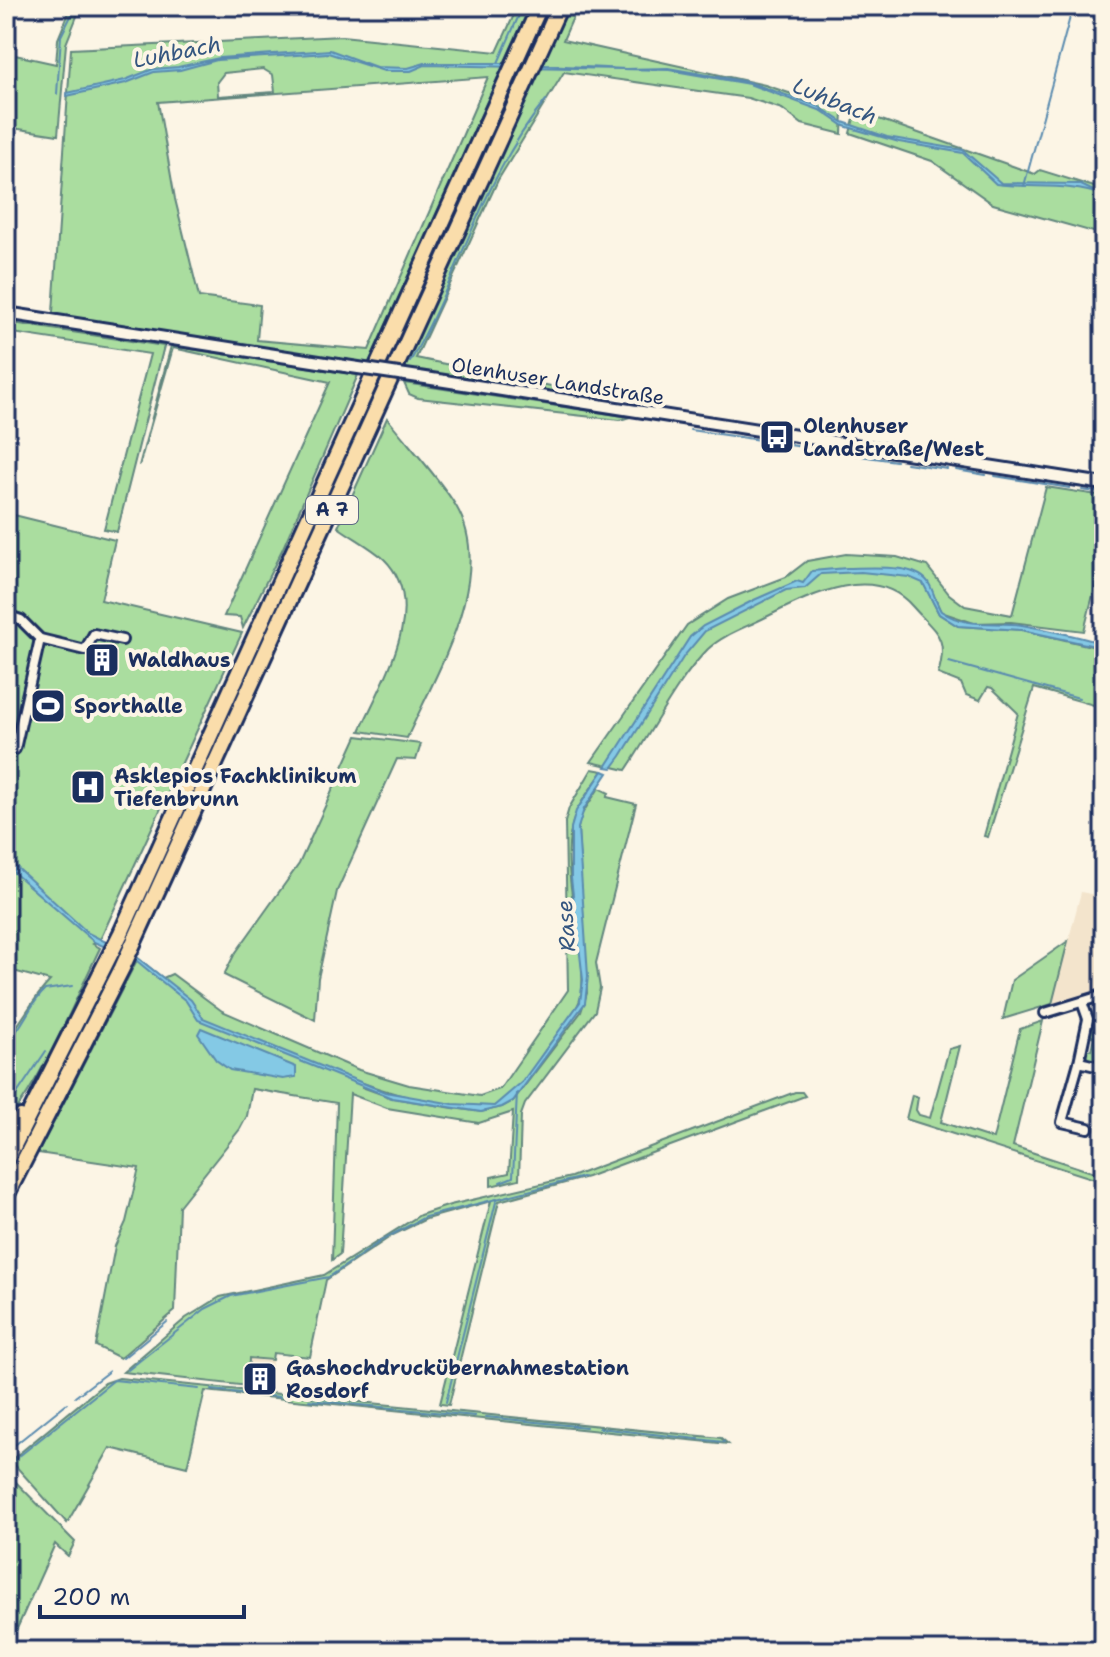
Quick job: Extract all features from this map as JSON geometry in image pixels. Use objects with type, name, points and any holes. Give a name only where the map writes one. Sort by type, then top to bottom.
[{"type":"highway","name":"A 7","points":[[6,1161],[121,933],[540,6]]},
{"type":"highway","name":"A 7","points":[[6,1196],[122,968],[560,6]]},
{"type":"highway","points":[[6,1136],[55,1067]]},
{"type":"street","name":"Olenhuser Landstraße","points":[[6,313],[1104,484]]},
{"type":"street","points":[[6,615],[24,622],[40,639],[85,650],[94,634],[122,640]]},
{"type":"street","points":[[15,749],[40,639]]},
{"type":"street","points":[[1045,1013],[1104,995]]},
{"type":"street","points":[[1082,1002],[1088,1019],[1062,1122],[1088,1128]]},
{"type":"street","points":[[1079,1062],[1104,1068]]},
{"type":"shaded area","points":[[1081,892],[1104,897],[1104,988],[1052,1004]]},
{"type":"shaded area","points":[[249,1357],[272,1360],[270,1388],[248,1386]]},
{"type":"green space","points":[[61,6],[81,6],[66,44],[58,135],[6,127],[6,53],[56,64],[58,39],[70,10]]},
{"type":"green space","points":[[518,6],[530,6],[368,365],[56,317],[53,312],[71,49],[342,36],[497,52]],"holes":[[[263,69],[273,75],[275,92],[218,96],[217,82],[224,73]],[[488,77],[369,350],[257,340],[260,305],[199,297],[175,199],[158,102]]]},
{"type":"green space","points":[[569,6],[578,6],[563,40],[765,85],[843,111],[842,134],[802,124],[782,109],[748,98],[564,72],[498,180],[416,358],[556,387],[554,394],[403,370]]},
{"type":"green space","points":[[856,111],[1035,174],[1040,170],[1104,190],[1104,235],[993,204],[932,161],[850,133]]},
{"type":"green space","points":[[6,322],[164,346],[117,532],[104,529],[150,354],[6,332]]},
{"type":"green space","points":[[171,346],[358,375],[283,548],[243,628],[240,617],[224,616],[330,382],[173,348],[139,466]]},
{"type":"green space","points":[[404,383],[630,417],[620,420],[418,398],[409,394]]},
{"type":"green space","points":[[387,418],[456,506],[467,533],[470,562],[458,624],[407,738],[360,731],[398,645],[403,622],[403,599],[398,578],[384,559],[338,527]]},
{"type":"green space","points":[[1046,487],[1104,496],[1104,551],[1084,631],[1011,622],[974,623],[941,612],[931,589],[925,586],[939,614],[958,626],[1022,630],[1104,649],[1104,708],[1034,688],[988,837],[984,836],[1018,713],[992,688],[988,687],[980,700],[966,695],[961,683],[938,674],[942,652],[939,637],[897,593],[879,586],[859,585],[818,594],[720,640],[708,649],[686,676],[626,770],[591,762],[687,625],[728,599],[786,577],[807,561],[846,554],[897,557],[927,566],[949,594],[965,606],[1012,615]]},
{"type":"green space","name":"Asklepios Fachklinikum Tiefenbrunn","points":[[6,513],[115,540],[101,600],[242,633],[100,940],[93,944],[100,948],[58,1038],[21,1104],[6,1124],[6,1040],[50,981],[6,969]]},
{"type":"green space","points":[[357,736],[421,744],[416,760],[397,759],[337,891],[318,978],[315,1020],[224,975],[234,955],[299,864]]},
{"type":"green space","points":[[592,769],[603,771],[579,807],[570,833],[570,877],[580,946],[582,989],[570,1019],[515,1091],[501,1103],[489,1107],[454,1106],[412,1098],[363,1083],[362,1087],[392,1098],[481,1112],[513,1101],[581,1012],[587,993],[578,828],[580,817],[599,788],[609,793],[607,797],[636,804],[596,963],[600,988],[595,1011],[525,1104],[521,1115],[519,1179],[491,1186],[491,1177],[509,1173],[513,1112],[479,1123],[387,1108],[350,1094],[340,1254],[332,1260],[337,1103],[252,1089],[247,1116],[240,1129],[179,1206],[175,1311],[120,1358],[96,1346],[115,1246],[126,1222],[139,1168],[38,1153],[138,958],[163,978],[172,974],[222,1011],[359,1070],[409,1085],[480,1096],[500,1089],[568,990],[565,822],[569,808]]},
{"type":"green space","points":[[1068,941],[1052,1004],[1003,1019],[1012,980]]},
{"type":"green space","points":[[1104,1002],[1104,1063],[1089,1060],[1085,1054],[1086,1049],[1091,1050],[1094,1037],[1090,1035],[1099,1004]]},
{"type":"green space","points":[[1043,1021],[1013,1146],[1104,1176],[1104,1182],[906,1119],[912,1095],[918,1097],[916,1110],[919,1115],[930,1118],[949,1049],[960,1046],[941,1122],[993,1139],[1020,1029]]},
{"type":"green space","points":[[795,1092],[802,1092],[805,1096],[587,1177],[499,1201],[449,1405],[440,1404],[491,1201],[426,1219],[393,1235],[326,1280],[310,1357],[273,1353],[272,1360],[249,1358],[248,1386],[123,1372],[186,1318],[220,1297],[324,1275],[420,1215],[571,1177]]},
{"type":"green space","points":[[119,1378],[721,1438],[728,1444],[205,1391],[187,1467],[110,1448],[67,1523],[13,1463],[10,1465],[10,1461],[105,1383]]},
{"type":"green space","points":[[6,1472],[75,1542],[68,1556],[55,1544],[7,1651]]},
{"type":"water","points":[[330,50],[376,67],[408,68],[425,63],[504,63],[668,68],[748,82],[818,106],[843,122],[887,137],[963,150],[1001,183],[1079,184],[1104,196],[1064,187],[996,184],[963,153],[899,142],[844,126],[822,111],[749,84],[669,70],[425,65],[411,71],[384,71],[328,53],[217,60],[180,70],[154,72],[126,83],[67,96],[67,93],[125,80],[153,69],[219,58]]},
{"type":"water","points":[[902,569],[921,576],[928,582],[941,611],[960,620],[1012,624],[1063,633],[1104,644],[1104,648],[1022,630],[958,626],[939,614],[923,583],[909,577],[861,572],[821,574],[805,588],[786,590],[705,631],[684,656],[621,756],[612,768],[606,767],[690,637],[703,626],[797,581],[803,583],[812,571]]},
{"type":"water","points":[[603,771],[608,773],[584,809],[578,828],[588,976],[585,1003],[513,1101],[481,1112],[392,1098],[198,1020],[186,1001],[137,961],[94,942],[6,866],[6,848],[10,861],[88,933],[138,958],[191,1000],[203,1018],[385,1092],[453,1104],[494,1106],[522,1082],[580,1002],[583,980],[571,878],[571,828],[576,811]]},
{"type":"water","points":[[201,1028],[296,1067],[296,1077],[283,1079],[230,1070],[216,1060],[198,1034]]},
{"type":"waterway","points":[[57,94],[61,36],[76,6]]},
{"type":"waterway","points":[[498,63],[523,6]]},
{"type":"waterway","points":[[1024,186],[1073,6]]},
{"type":"waterway","points":[[410,362],[505,161],[546,100]]},
{"type":"waterway","points":[[690,430],[767,441]]},
{"type":"waterway","points":[[776,443],[823,450]]},
{"type":"waterway","points":[[832,452],[896,461]]},
{"type":"waterway","points":[[906,463],[947,469]]},
{"type":"waterway","points":[[956,470],[986,475]]},
{"type":"waterway","points":[[995,476],[1070,488]]},
{"type":"waterway","points":[[1082,490],[1103,493]]},
{"type":"waterway","points":[[949,662],[1079,698]]},
{"type":"waterway","points":[[6,1043],[45,990],[72,986]]},
{"type":"waterway","points":[[6,1110],[46,1051]]},
{"type":"waterway","points":[[500,1182],[513,1177],[517,1093]]},
{"type":"waterway","points":[[128,1370],[205,1309],[231,1296],[329,1277],[384,1239],[425,1217],[583,1177]]},
{"type":"waterway","points":[[446,1402],[497,1198]]},
{"type":"waterway","points":[[123,1358],[167,1322]]},
{"type":"waterway","points":[[75,1397],[109,1371]]},
{"type":"waterway","points":[[13,1461],[114,1380],[199,1389]]},
{"type":"waterway","points":[[212,1390],[241,1393]]},
{"type":"waterway","points":[[249,1394],[263,1395]]},
{"type":"waterway","points":[[269,1396],[280,1397]]},
{"type":"waterway","points":[[309,1400],[475,1416]]},
{"type":"waterway","points":[[6,1452],[67,1403]]},
{"type":"waterway","points":[[486,1417],[586,1427]]},
{"type":"waterway","points":[[599,1428],[724,1442]]},
{"type":"place","name":"Olenhuser Landstraße/West","points":[[777,437]]},
{"type":"place","name":"Waldhaus","points":[[102,660]]},
{"type":"place","name":"Sporthalle","points":[[48,706]]},
{"type":"place","name":"Asklepios Fachklinikum Tiefenbrunn","points":[[88,787]]},
{"type":"place","name":"Gashochdruckübernahmestation Rosdorf","points":[[260,1379]]},
{"type":"water label","name":"Luhbach","points":[[177,52]]},
{"type":"water label","name":"Luhbach","points":[[835,101]]},
{"type":"water label","name":"Rase","points":[[566,926]]}]
